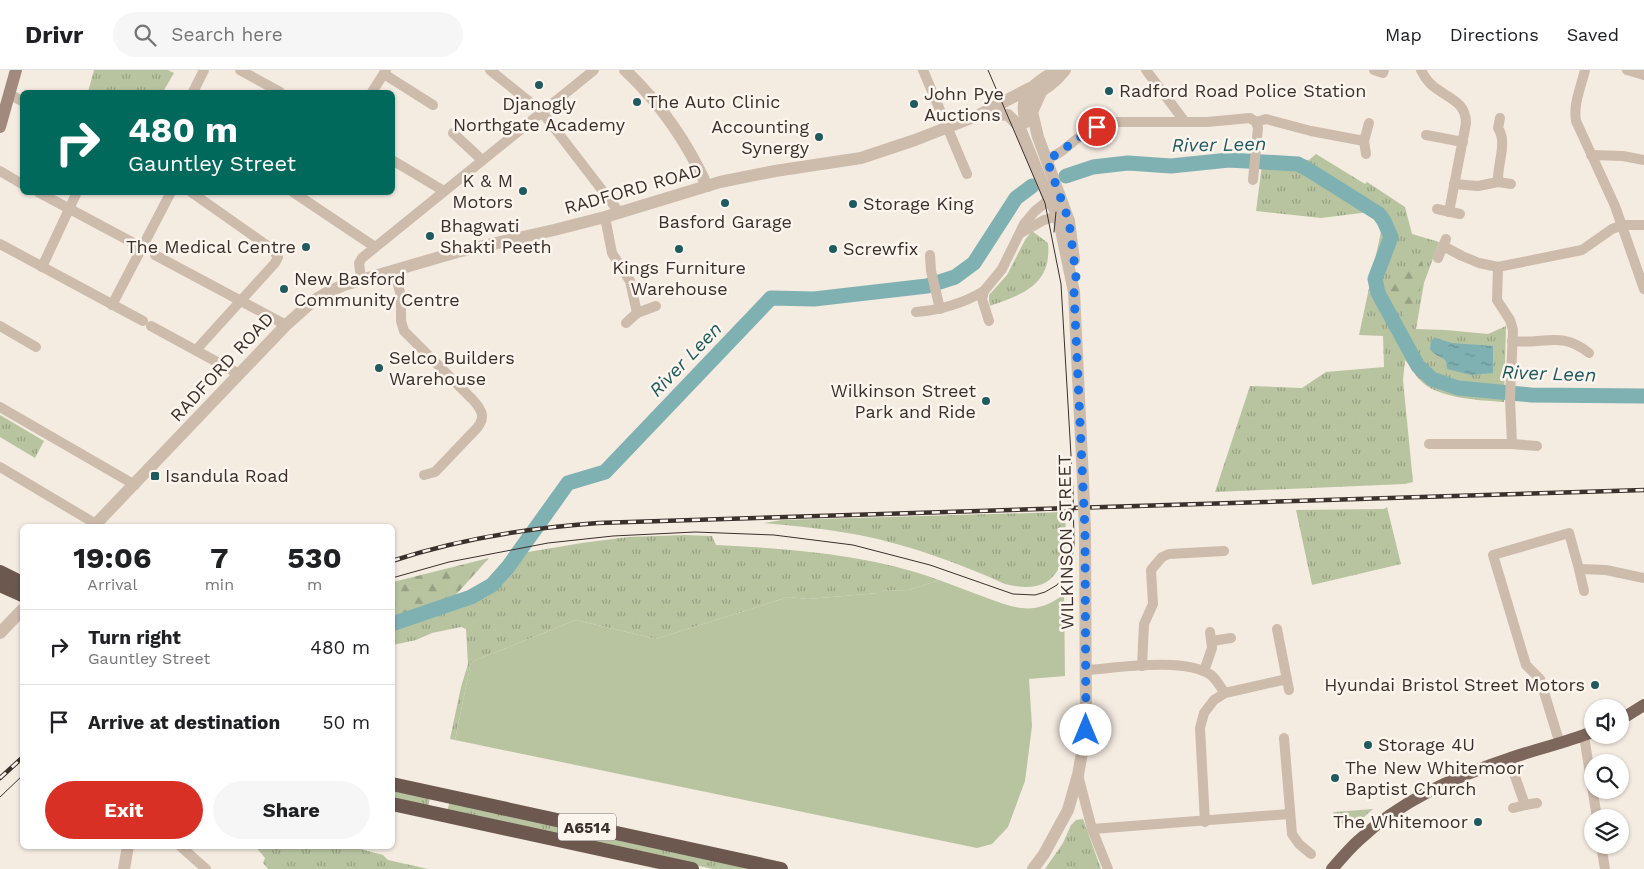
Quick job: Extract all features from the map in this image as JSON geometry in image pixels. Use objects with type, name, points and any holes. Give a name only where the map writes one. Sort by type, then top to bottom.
[{"type":"highway","points":[[0,572],[20,582]]},
{"type":"highway","points":[[0,585],[20,594]]},
{"type":"highway","name":"A6514","points":[[395,785],[777,869]]},
{"type":"highway","points":[[438,814],[442,794]]},
{"type":"highway","name":"A6514","points":[[395,805],[692,869]]},
{"type":"highway","points":[[571,842],[575,824]]},
{"type":"main road","points":[[0,127],[16,70]]},
{"type":"main road","points":[[1629,714],[1644,705]]},
{"type":"main road","points":[[1332,869],[1364,836],[1414,799],[1459,777],[1584,735]]},
{"type":"street","points":[[194,90],[204,70]]},
{"type":"street","points":[[240,70],[276,90]]},
{"type":"street","points":[[490,70],[542,112],[619,212]]},
{"type":"street","points":[[361,279],[359,263],[362,258],[594,70]]},
{"type":"street","points":[[625,70],[643,87],[682,137],[695,159],[707,186]]},
{"type":"street","points":[[923,70],[967,174]]},
{"type":"street","points":[[1021,233],[1057,214],[1055,195],[1049,175],[1024,117],[1032,97],[1056,70]]},
{"type":"street","name":"RADFORD ROAD","points":[[979,115],[995,114],[1032,97],[1055,81],[1065,70]]},
{"type":"street","points":[[1146,70],[1186,122]]},
{"type":"street","points":[[1374,70],[1383,73],[1384,70]]},
{"type":"street","points":[[1421,70],[1434,87],[1452,98],[1463,108],[1466,123],[1449,212]]},
{"type":"street","points":[[1585,70],[1577,97],[1575,116],[1623,225],[1644,289]]},
{"type":"street","points":[[1627,70],[1644,75]]},
{"type":"street","points":[[373,90],[385,72],[433,105]]},
{"type":"street","points":[[9,94],[20,100]]},
{"type":"street","name":"RADFORD ROAD","points":[[96,524],[286,325],[306,307],[330,291],[361,279],[457,252],[554,230],[707,186],[776,171],[861,158],[979,115],[1011,98],[1032,97]]},
{"type":"street","name":"WILKINSON STREET","points":[[1032,97],[1038,137],[1047,160],[1074,292],[1084,481],[1086,670],[1086,730],[1078,775],[1068,810],[1044,854],[1033,869]]},
{"type":"street","name":"WILKINSON STREET","points":[[995,114],[1008,115],[1019,126],[1069,221],[1076,276],[1074,292]]},
{"type":"street","points":[[1047,160],[1062,151],[1084,133],[1109,122],[1207,122],[1250,118],[1256,122],[1258,128],[1253,180]]},
{"type":"street","points":[[1498,182],[1498,169],[1503,142],[1502,134],[1498,128],[1500,118]]},
{"type":"street","points":[[1256,122],[1266,119],[1311,132],[1364,142]]},
{"type":"street","points":[[1366,154],[1364,142],[1369,123]]},
{"type":"street","points":[[453,134],[482,160]]},
{"type":"street","points":[[1434,148],[1431,136],[1463,142]]},
{"type":"street","points":[[1591,155],[1623,156],[1644,160]]},
{"type":"street","points":[[395,162],[444,191]]},
{"type":"street","points":[[0,171],[20,183]]},
{"type":"street","points":[[1454,184],[1478,186],[1498,182],[1511,184]]},
{"type":"street","points":[[43,195],[68,210],[141,247]]},
{"type":"street","points":[[42,267],[75,195]]},
{"type":"street","points":[[112,305],[169,195]]},
{"type":"street","points":[[195,195],[272,248],[278,257],[242,301],[196,350]]},
{"type":"street","points":[[297,195],[375,247]]},
{"type":"street","points":[[916,312],[955,305],[984,291],[1002,269],[1024,224],[1035,211],[1054,195]]},
{"type":"street","points":[[1437,209],[1460,214]]},
{"type":"street","points":[[604,216],[609,231],[612,253],[630,281],[637,313]]},
{"type":"street","points":[[1438,258],[1444,242],[1462,256],[1479,263],[1498,267],[1582,250],[1612,229],[1623,225],[1644,225]]},
{"type":"street","points":[[0,244],[238,374]]},
{"type":"street","points":[[155,255],[286,325]]},
{"type":"street","points":[[930,255],[931,271],[940,309]]},
{"type":"street","points":[[1498,267],[1497,300],[1510,320],[1513,330],[1510,398],[1512,444]]},
{"type":"street","points":[[394,270],[402,296],[401,321],[404,332],[473,400],[482,410],[483,415],[482,422],[477,428],[435,472],[424,475]]},
{"type":"street","points":[[984,291],[982,299],[989,321]]},
{"type":"street","points":[[626,323],[637,313],[656,306]]},
{"type":"street","points":[[0,326],[36,347]]},
{"type":"street","points":[[1512,341],[1525,343],[1546,339],[1564,340],[1583,343],[1589,353]]},
{"type":"street","points":[[0,407],[135,485]]},
{"type":"street","points":[[1438,433],[1432,444],[1512,444],[1537,446]]},
{"type":"street","points":[[0,467],[93,524]]},
{"type":"street","points":[[1560,744],[1540,679],[1526,665],[1493,555],[1570,533],[1584,591]]},
{"type":"street","points":[[1142,666],[1144,624],[1153,604],[1151,570],[1162,557],[1169,554],[1224,551]]},
{"type":"street","points":[[1579,569],[1606,570],[1644,578]]},
{"type":"street","points":[[0,634],[20,612]]},
{"type":"street","points":[[1278,629],[1289,690]]},
{"type":"street","points":[[1204,672],[1212,648],[1211,636],[1231,638]]},
{"type":"street","points":[[1086,670],[1175,664],[1190,666],[1212,676],[1224,693]]},
{"type":"street","points":[[1206,822],[1200,728],[1204,713],[1214,700],[1224,693],[1287,679]]},
{"type":"street","points":[[1284,738],[1281,762],[1292,834],[1299,844],[1311,854]]},
{"type":"street","points":[[1589,744],[1596,809]]},
{"type":"street","points":[[1509,759],[1525,805]]},
{"type":"street","points":[[1078,775],[1092,829],[1108,869]]},
{"type":"street","points":[[1513,808],[1537,803]]},
{"type":"street","points":[[1092,829],[1206,822],[1289,814]]},
{"type":"street","points":[[124,869],[127,849]]},
{"type":"street","points":[[183,849],[206,869]]},
{"type":"street","points":[[1602,854],[1605,869]]},
{"type":"green space","points":[[94,70],[168,70],[174,73],[164,90],[89,90]]},
{"type":"green space","points":[[1316,154],[1365,184],[1367,182],[1405,207],[1412,234],[1439,242],[1424,283],[1416,329],[1488,334],[1506,326],[1504,402],[1459,397],[1436,391],[1415,375],[1405,360],[1403,380],[1413,482],[1405,484],[1215,492],[1250,386],[1302,388],[1326,372],[1384,367],[1383,336],[1359,335],[1382,227],[1369,212],[1321,218],[1256,211],[1263,157],[1309,160]]},
{"type":"green space","points":[[1032,231],[1048,243],[1048,257],[1040,278],[1024,292],[990,306],[989,295],[1007,275],[1025,240]]},
{"type":"green space","points":[[1422,261],[1425,275],[1415,304],[1413,323],[1406,320],[1399,306],[1388,293],[1403,275]]},
{"type":"green space","points":[[0,415],[44,441],[35,458],[0,437]]},
{"type":"green space","points":[[1387,507],[1401,564],[1312,585],[1296,510],[1384,509]]},
{"type":"green space","points":[[1065,512],[1065,544],[1058,570],[1050,580],[1039,585],[1024,587],[1005,584],[934,555],[878,539],[835,531],[764,523],[782,520]]},
{"type":"green space","points":[[712,536],[716,545],[773,548],[829,554],[885,564],[939,580],[909,590],[879,591],[879,593],[808,599],[788,597],[656,639],[576,620],[471,662],[455,740],[450,739],[468,664],[466,629],[461,627],[432,633],[416,640],[395,645],[395,628],[449,611],[489,592],[499,584],[522,553],[628,537]]},
{"type":"green space","points":[[489,558],[453,598],[395,616],[395,582]]},
{"type":"green space","points":[[939,580],[997,602],[1017,607],[1035,608],[1054,601],[1064,594],[1065,676],[1029,679],[1032,726],[1025,781],[1008,827],[992,844],[977,848],[455,740],[471,662],[576,620],[656,639],[788,597],[808,599],[878,593],[879,591],[909,590]]},
{"type":"green space","points":[[395,789],[430,797],[428,807],[395,799]]},
{"type":"green space","points":[[450,801],[559,825],[558,834],[447,811]]},
{"type":"green space","points":[[1373,809],[1349,830],[1332,814],[1334,812]]},
{"type":"green space","points":[[1083,819],[1101,869],[1045,869],[1063,843],[1071,825],[1076,820]]},
{"type":"green space","points":[[580,830],[747,866],[748,869],[713,869],[579,840],[576,834]]},
{"type":"green space","points":[[258,849],[360,849],[383,855],[388,860],[428,869],[268,869],[263,863],[265,858]]},
{"type":"water","points":[[1436,338],[1452,343],[1493,346],[1493,373],[1471,375],[1447,369],[1446,361],[1430,349],[1431,340]]},
{"type":"waterway","name":"River Leen","points":[[1066,176],[1093,167],[1128,163],[1171,166],[1229,160],[1298,164],[1379,214],[1384,221],[1391,237],[1375,279],[1378,293],[1418,366],[1432,379],[1458,388],[1531,395],[1644,396]]},
{"type":"waterway","name":"River Leen","points":[[395,623],[471,597],[492,585],[508,567],[568,483],[605,472],[771,298],[814,299],[927,286],[955,277],[974,263],[1016,198],[1032,186]]},
{"type":"tram line","points":[[395,577],[449,562],[548,543],[613,536],[695,532],[774,535],[853,545],[930,565],[1013,594],[1035,595],[1057,585],[1070,568],[1074,546],[1073,490],[1061,284],[1045,203],[988,70]]},
{"type":"tram line","points":[[1054,232],[1056,212]]},
{"type":"tram line","points":[[0,797],[20,778]]},
{"type":"railway","points":[[395,560],[443,546],[494,536],[598,523],[1644,490]]},
{"type":"railway","points":[[0,778],[20,760]]},
{"type":"place","name":"Djanogly Northgate Academy","points":[[539,85]]},
{"type":"place","name":"Radford Road Police Station","points":[[1109,91]]},
{"type":"place","name":"The Auto Clinic","points":[[637,102]]},
{"type":"place","name":"John Pye Auctions","points":[[914,104]]},
{"type":"place","name":"Accounting Synergy","points":[[819,137]]},
{"type":"place","name":"K & M Motors","points":[[523,191]]},
{"type":"place","name":"Basford Garage","points":[[725,203]]},
{"type":"place","name":"Storage King","points":[[853,204]]},
{"type":"place","name":"Bhagwati Shakti Peeth","points":[[430,236]]},
{"type":"place","name":"The Medical Centre","points":[[306,247]]},
{"type":"place","name":"Kings Furniture Warehouse","points":[[679,249]]},
{"type":"place","name":"Screwfix","points":[[833,249]]},
{"type":"place","name":"New Basford Community Centre","points":[[284,289]]},
{"type":"place","name":"Selco Builders Warehouse","points":[[379,368]]},
{"type":"place","name":"Wilkinson Street Park and Ride","points":[[986,401]]},
{"type":"place","name":"Isandula Road","points":[[155,476]]},
{"type":"place","name":"Hyundai Bristol Street Motors","points":[[1595,685]]},
{"type":"place","name":"Storage 4U","points":[[1368,745]]},
{"type":"place","name":"The New Whitemoor Baptist Church","points":[[1335,778]]},
{"type":"place","name":"The Whitemoor","points":[[1478,822]]},
{"type":"route","points":[[1086,730],[1084,481],[1074,292],[1076,276],[1069,221],[1047,160],[1062,151],[1084,133],[1097,127]]}]
